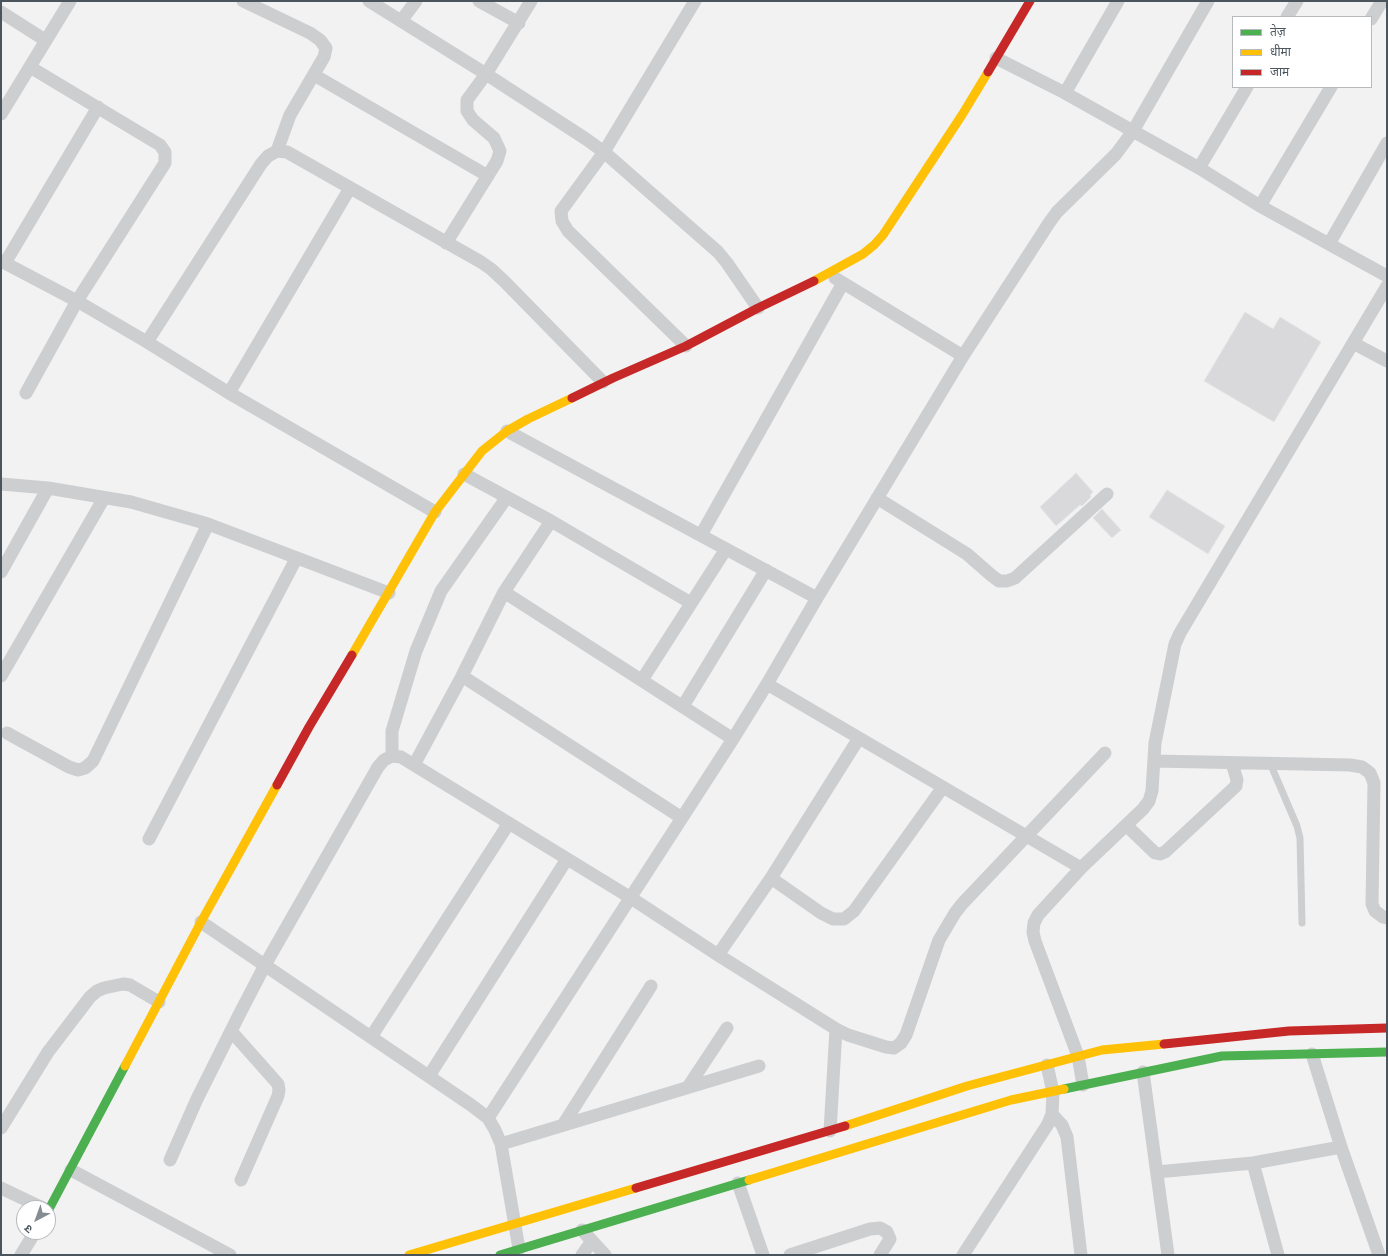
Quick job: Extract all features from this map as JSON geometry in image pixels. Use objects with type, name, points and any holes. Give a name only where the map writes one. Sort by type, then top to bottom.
[{"type":"main road","points":[[54,1200],[72,1170],[201,922],[309,727],[389,593],[435,512],[482,451],[507,431],[528,419],[604,382],[686,346],[758,308],[828,274],[864,254],[883,235],[962,115],[1030,1]]},
{"type":"main road","points":[[500,1255],[1011,1100],[1222,1056],[1311,1043],[1387,1028]]},
{"type":"main road","points":[[409,1255],[830,1131],[967,1086],[1102,1050],[1289,1031],[1311,1043],[1387,1052]]},
{"type":"street","points":[[1,114],[70,1]]},
{"type":"street","points":[[243,1],[310,33],[320,40],[326,48],[324,58],[290,115],[277,151]]},
{"type":"street","points":[[368,1],[486,74],[604,152],[718,252],[758,308]]},
{"type":"street","points":[[401,22],[416,1]]},
{"type":"street","points":[[480,1],[519,23]]},
{"type":"street","points":[[446,243],[497,161],[500,151],[494,138],[474,120],[467,111],[467,100],[486,74],[532,1]]},
{"type":"street","points":[[686,346],[568,231],[562,221],[560,211],[604,152],[695,1]]},
{"type":"street","points":[[1065,93],[1118,1]]},
{"type":"street","points":[[488,1118],[632,898],[733,739],[963,356],[1057,212],[1116,154],[1133,131],[1208,1]]},
{"type":"street","points":[[1288,16],[1296,1]]},
{"type":"street","points":[[1372,17],[1382,1]]},
{"type":"street","points":[[1,12],[46,40]]},
{"type":"street","points":[[996,58],[1065,93],[1199,168],[1260,206],[1387,276]]},
{"type":"street","points":[[26,393],[77,301],[165,163],[165,152],[160,145],[30,67]]},
{"type":"street","points":[[314,74],[488,176]]},
{"type":"street","points":[[1199,168],[1246,88]]},
{"type":"street","points":[[1260,206],[1329,88]]},
{"type":"street","points":[[98,107],[3,262],[77,301],[229,393],[435,512]]},
{"type":"street","points":[[1328,244],[1387,143]]},
{"type":"street","points":[[147,342],[261,164],[268,156],[277,151],[287,152],[481,262],[504,281],[604,382]]},
{"type":"street","points":[[229,393],[350,188]]},
{"type":"street","points":[[828,274],[963,356]]},
{"type":"street","points":[[701,535],[843,283]]},
{"type":"street","points":[[1083,1085],[1078,1056],[1033,932],[1034,923],[1038,915],[1081,868],[1143,809],[1149,801],[1152,791],[1155,744],[1174,651],[1180,633],[1387,286]]},
{"type":"street","points":[[1352,343],[1387,361]]},
{"type":"street","points":[[507,431],[817,598]]},
{"type":"street","points":[[464,474],[551,521],[691,603]]},
{"type":"street","points":[[1,484],[48,488],[131,502],[208,524],[296,559],[389,593]]},
{"type":"street","points":[[1,572],[48,488]]},
{"type":"street","points":[[877,498],[967,554],[991,576],[999,580],[1007,581],[1015,578],[1107,494]]},
{"type":"street","points":[[392,756],[392,730],[416,651],[441,591],[507,497]]},
{"type":"street","points":[[1,676],[104,498]]},
{"type":"street","points":[[414,765],[462,676],[504,592],[551,521]]},
{"type":"street","points":[[7,732],[69,767],[78,770],[85,768],[93,761],[208,524]]},
{"type":"street","points":[[642,680],[726,549]]},
{"type":"street","points":[[149,839],[296,559]]},
{"type":"street","points":[[683,706],[766,570]]},
{"type":"street","points":[[504,592],[733,739]]},
{"type":"street","points":[[462,676],[682,818]]},
{"type":"street","points":[[767,684],[1081,868]]},
{"type":"street","points":[[718,955],[771,878],[859,738]]},
{"type":"street","points":[[170,1160],[197,1099],[265,966],[378,767],[384,760],[392,756],[401,757],[567,858],[836,1029],[848,1035],[886,1047],[894,1048],[901,1043],[906,1034],[939,940],[955,913],[1105,754]]},
{"type":"street","points":[[1154,761],[1350,765],[1362,767],[1370,773],[1374,783],[1372,904],[1375,911],[1387,918]]},
{"type":"street","points":[[1126,825],[1155,853],[1160,854],[1165,852],[1236,786],[1237,780],[1232,763]]},
{"type":"street","points":[[771,878],[821,913],[833,919],[844,919],[854,911],[943,787]]},
{"type":"street","points":[[372,1037],[509,823]]},
{"type":"street","points":[[429,1076],[567,858]]},
{"type":"street","points":[[201,922],[372,1037],[488,1118],[501,1144],[519,1249]]},
{"type":"street","points":[[1,1128],[48,1052],[97,991],[123,984],[130,985],[159,1002]]},
{"type":"street","points":[[563,1125],[651,986]]},
{"type":"street","points":[[688,1087],[727,1028]]},
{"type":"street","points":[[830,1131],[836,1029]]},
{"type":"street","points":[[231,1030],[278,1084],[280,1090],[241,1180]]},
{"type":"street","points":[[1311,1043],[1341,1147],[1379,1255]]},
{"type":"street","points":[[963,1255],[1048,1124],[1052,1114],[1053,1092],[1047,1065]]},
{"type":"street","points":[[501,1144],[759,1066]]},
{"type":"street","points":[[1143,1072],[1168,1255]]},
{"type":"street","points":[[1052,1114],[1062,1125],[1067,1137],[1081,1255]]},
{"type":"street","points":[[1157,1172],[1252,1163],[1341,1147]]},
{"type":"street","points":[[1252,1163],[1278,1255]]},
{"type":"street","points":[[72,1170],[230,1255]]},
{"type":"street","points":[[738,1183],[763,1255]]},
{"type":"street","points":[[1,1188],[26,1200]]},
{"type":"street","points":[[790,1255],[870,1229],[880,1228],[887,1232],[890,1239],[880,1255]]},
{"type":"street","points":[[582,1230],[605,1255]]},
{"type":"street","points":[[21,1255],[30,1240]]},
{"type":"street","points":[[582,1255],[592,1241]]},
{"type":"lane","points":[[1270,763],[1297,826],[1300,838],[1302,923]]},
{"type":"building","points":[[1245,312],[1273,329],[1280,317],[1321,342],[1274,422],[1204,381]]},
{"type":"building","points":[[1076,473],[1093,492],[1090,495],[1091,497],[1082,506],[1080,505],[1056,526],[1040,507]]},
{"type":"building","points":[[1167,490],[1225,526],[1208,554],[1149,517]]},
{"type":"building","points":[[1102,509],[1121,530],[1112,538],[1093,518]]},
{"type":"traffic: fast","points":[[1064,1089],[1222,1056],[1387,1052]]},
{"type":"traffic: fast","points":[[54,1200],[125,1066]]},
{"type":"traffic: fast","points":[[500,1255],[749,1180]]},
{"type":"traffic: slow","points":[[814,281],[863,254],[883,235],[962,115],[988,72]]},
{"type":"traffic: slow","points":[[352,655],[435,512],[482,451],[507,431],[572,398]]},
{"type":"traffic: slow","points":[[125,1066],[201,922],[277,785]]},
{"type":"traffic: slow","points":[[845,1126],[967,1086],[1102,1050],[1164,1044]]},
{"type":"traffic: slow","points":[[749,1180],[1011,1100],[1064,1089]]},
{"type":"traffic: slow","points":[[409,1255],[636,1188]]},
{"type":"traffic: jam","points":[[988,72],[1030,1]]},
{"type":"traffic: jam","points":[[572,398],[686,346],[758,308],[814,281]]},
{"type":"traffic: jam","points":[[277,785],[309,727],[352,655]]},
{"type":"traffic: jam","points":[[1164,1044],[1289,1031],[1387,1028]]},
{"type":"traffic: jam","points":[[636,1188],[845,1126]]}]
